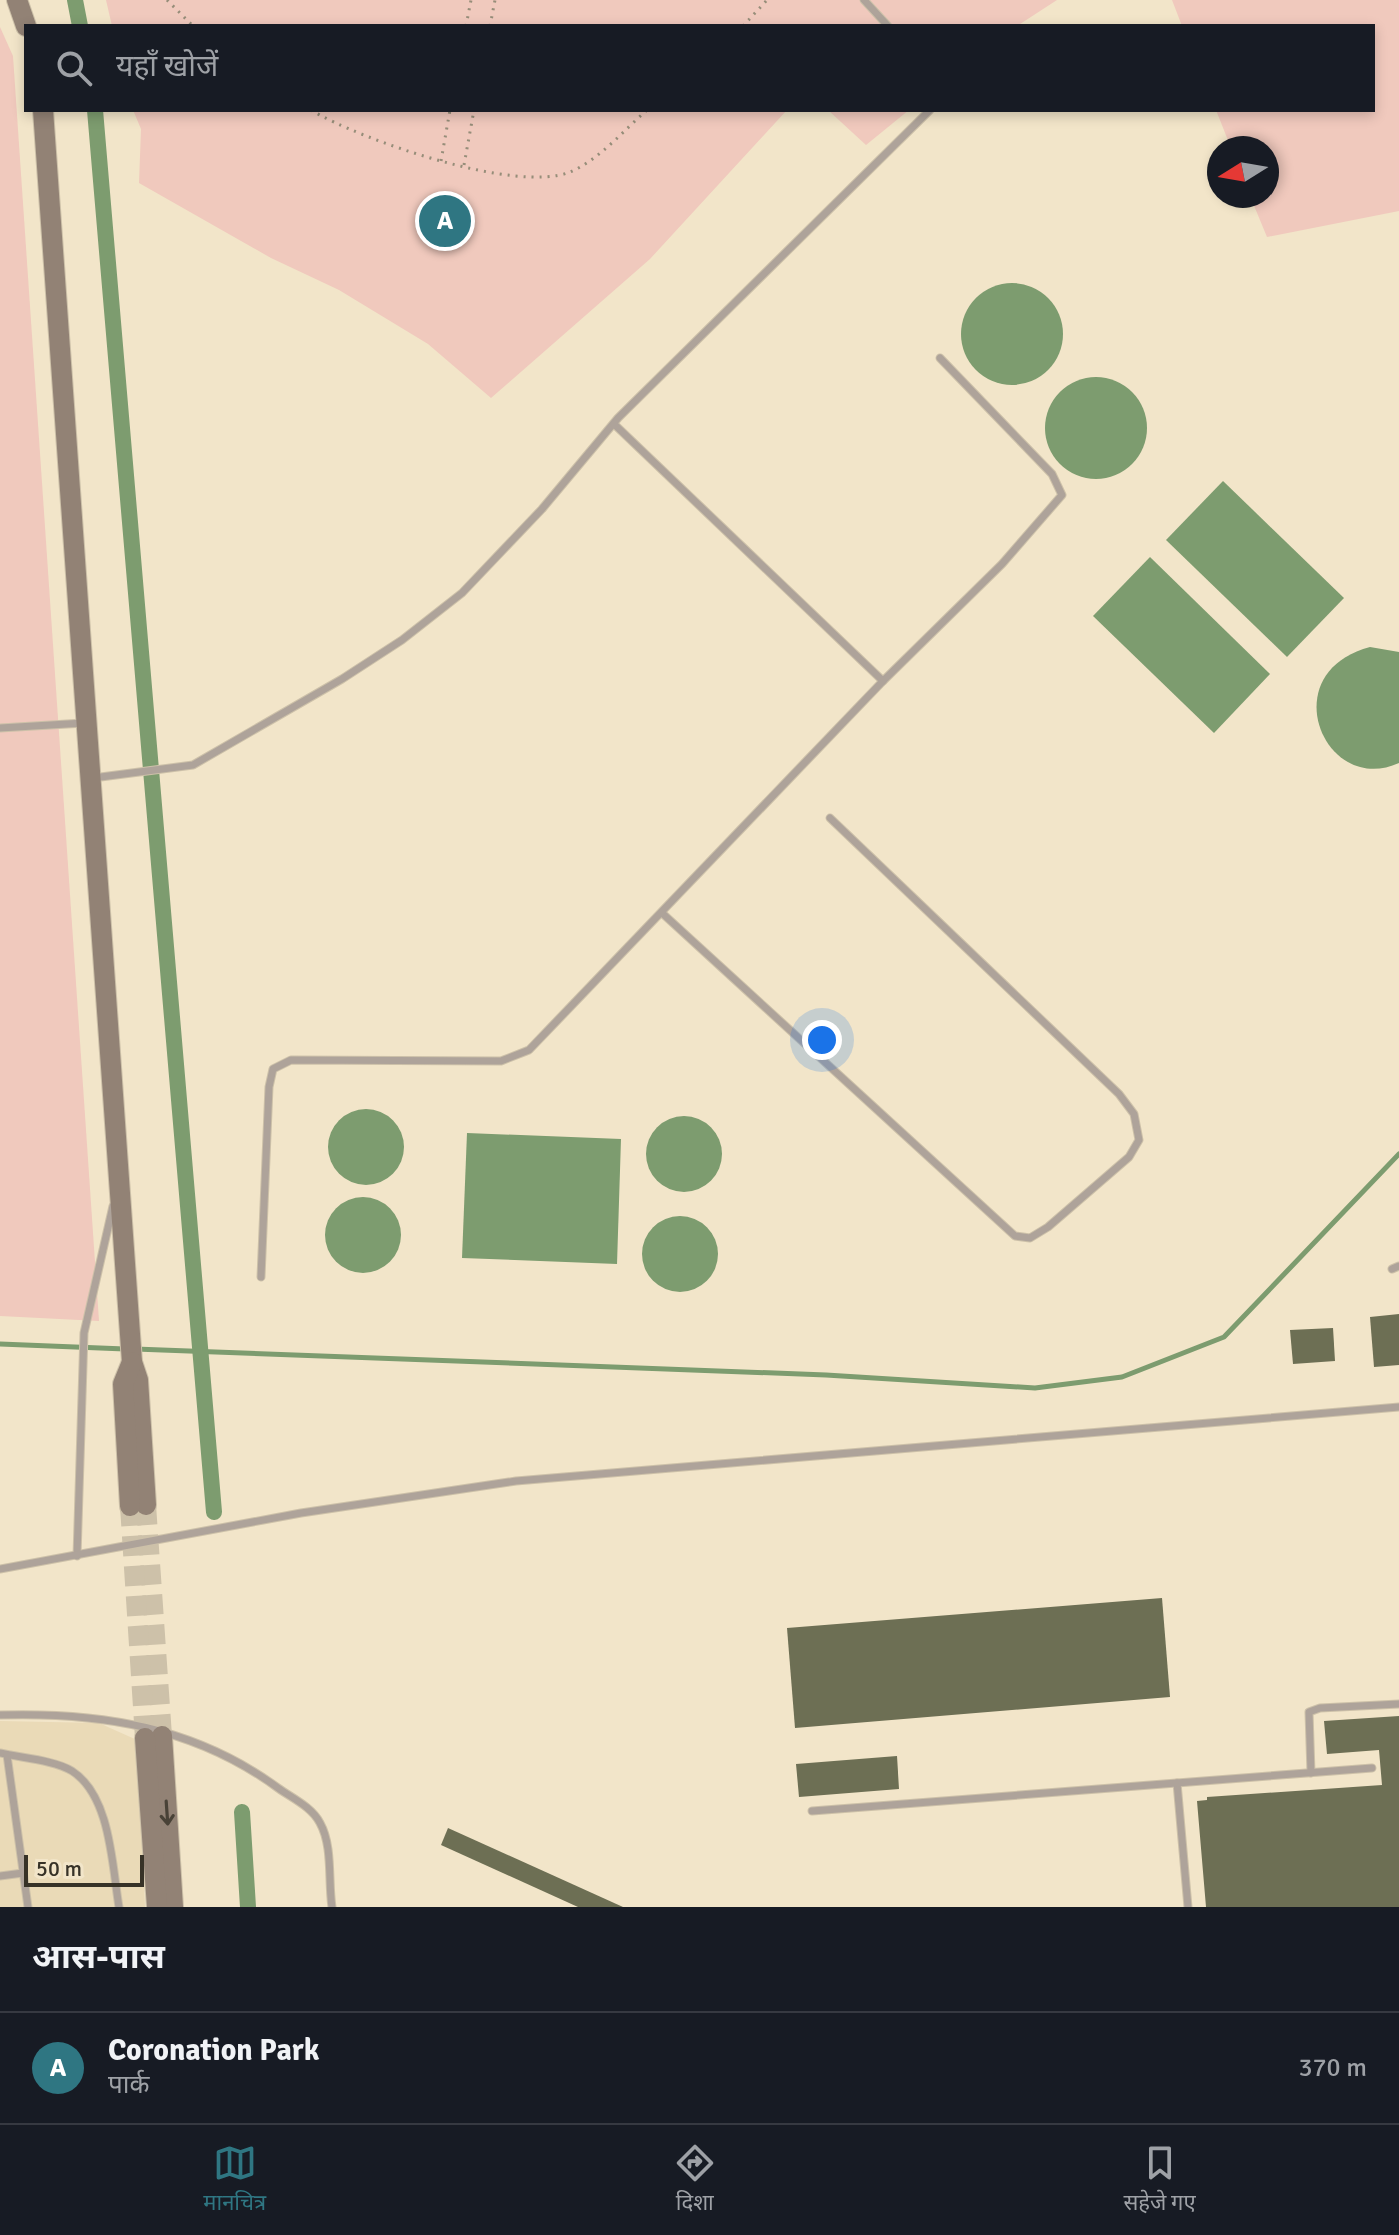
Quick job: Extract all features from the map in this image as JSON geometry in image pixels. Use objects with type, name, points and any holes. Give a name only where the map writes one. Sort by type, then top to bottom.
[{"type":"street","points":[[17,0],[25,24]]},
{"type":"street","points":[[43,112],[132,1362],[138,1380],[138,1505]]},
{"type":"street","points":[[157,1907],[154,1737],[173,1907]]},
{"type":"lane","points":[[864,0],[886,24]]},
{"type":"lane","points":[[90,778],[174,770],[193,765],[342,679],[462,593],[542,509],[614,424],[928,112]]},
{"type":"lane","points":[[261,1277],[269,1087],[273,1069],[291,1060],[515,1059],[529,1050],[883,681],[1002,564],[1062,495],[1052,474],[940,358]]},
{"type":"lane","points":[[614,424],[883,681]]},
{"type":"lane","points":[[0,728],[86,722]]},
{"type":"lane","points":[[662,913],[1015,1236],[1037,1235],[1129,1157],[1139,1140],[1134,1114],[1119,1094],[830,818]]},
{"type":"lane","points":[[77,1556],[84,1333],[119,1181]]},
{"type":"lane","points":[[0,1569],[301,1513],[516,1481],[1399,1407]]},
{"type":"lane","points":[[1311,1773],[1309,1712],[1320,1708],[1399,1704]]},
{"type":"lane","points":[[0,1715],[75,1714],[132,1722],[175,1733],[254,1770],[320,1822],[326,1841],[332,1907]]},
{"type":"lane","points":[[28,1907],[4,1754],[70,1770],[89,1787],[104,1824],[119,1907]]},
{"type":"lane","points":[[812,1811],[1372,1768]]},
{"type":"lane","points":[[1177,1783],[1188,1907]]},
{"type":"lane","points":[[0,1876],[23,1873]]},
{"type":"path","points":[[167,0],[191,24]]},
{"type":"path","points":[[466,24],[471,0]]},
{"type":"path","points":[[490,24],[495,0]]},
{"type":"path","points":[[745,24],[767,0]]},
{"type":"path","points":[[315,112],[389,147],[441,161],[521,175],[554,177],[586,163],[645,112]]},
{"type":"path","points":[[441,161],[450,112]]},
{"type":"path","points":[[464,165],[474,112]]},
{"type":"shaded area","points":[[106,0],[1057,0],[1020,24],[112,24]]},
{"type":"shaded area","points":[[1172,0],[1399,0],[1399,211],[1267,237],[1255,208],[1279,208],[1279,136],[1226,136],[1217,112],[1375,112],[1375,24],[1181,24]]},
{"type":"shaded area","points":[[0,27],[13,56],[99,1321],[0,1316]]},
{"type":"shaded area","points":[[134,112],[785,112],[650,259],[491,398],[428,344],[339,290],[271,258],[139,183],[141,129]]},
{"type":"shaded area","points":[[830,112],[907,112],[866,145]]},
{"type":"shaded area","points":[[1012,283],[1031,287],[1048,298],[1059,315],[1063,334],[1059,353],[1048,370],[1031,381],[1012,385],[993,381],[976,370],[965,353],[961,334],[965,315],[976,298],[993,287]]},
{"type":"shaded area","points":[[1096,377],[1115,381],[1132,392],[1143,409],[1147,428],[1143,447],[1132,464],[1115,475],[1096,479],[1077,475],[1060,464],[1049,447],[1045,428],[1049,409],[1060,392],[1077,381]]},
{"type":"shaded area","points":[[1223,481],[1344,598],[1287,657],[1166,540]]},
{"type":"shaded area","points":[[1150,557],[1270,674],[1214,733],[1093,616]]},
{"type":"shaded area","points":[[1370,647],[1399,652],[1399,763],[1372,769],[1349,763],[1331,748],[1320,728],[1317,704],[1323,681],[1340,661]]},
{"type":"shaded area","points":[[366,1109],[380,1112],[393,1120],[401,1133],[404,1147],[401,1161],[393,1174],[380,1182],[366,1185],[352,1182],[339,1174],[331,1161],[328,1147],[331,1133],[339,1120],[352,1112]]},
{"type":"shaded area","points":[[684,1116],[698,1119],[711,1127],[719,1140],[722,1154],[719,1168],[711,1181],[698,1189],[684,1192],[670,1189],[657,1181],[649,1168],[646,1154],[649,1140],[657,1127],[670,1119]]},
{"type":"shaded area","points":[[467,1133],[621,1139],[617,1264],[462,1258]]},
{"type":"shaded area","points":[[363,1197],[377,1200],[390,1208],[398,1221],[401,1235],[398,1249],[390,1262],[377,1270],[363,1273],[349,1270],[336,1262],[328,1249],[325,1235],[328,1221],[336,1208],[349,1200]]},
{"type":"shaded area","points":[[680,1216],[694,1219],[707,1227],[715,1240],[718,1254],[715,1268],[707,1281],[694,1289],[680,1292],[666,1289],[653,1281],[645,1268],[642,1254],[645,1240],[653,1227],[666,1219]]},
{"type":"shaded area","points":[[0,1721],[99,1723],[137,1740],[145,1907],[0,1907]]},
{"type":"building","points":[[1399,1314],[1399,1365],[1374,1367],[1370,1317]]},
{"type":"building","points":[[1333,1328],[1335,1361],[1293,1364],[1290,1330]]},
{"type":"building","points":[[1162,1598],[1170,1697],[795,1728],[787,1628]]},
{"type":"building","points":[[1399,1716],[1399,1907],[1206,1907],[1197,1801],[1207,1800],[1207,1797],[1382,1785],[1379,1750],[1327,1754],[1324,1721]]},
{"type":"building","points":[[897,1756],[899,1789],[799,1797],[796,1764]]},
{"type":"building","points":[[448,1828],[623,1907],[578,1907],[441,1845]]},
{"type":"waterway","points":[[75,0],[80,24]]},
{"type":"waterway","points":[[95,112],[214,1512]]},
{"type":"waterway","points":[[135,1349],[826,1375],[1035,1388],[1122,1377],[1224,1337],[1399,1154]]},
{"type":"waterway","points":[[0,1344],[125,1349]]},
{"type":"waterway","points":[[242,1812],[248,1907]]},
{"type":"tunnel","points":[[146,1505],[162,1736]]},
{"type":"tunnel","points":[[130,1506],[145,1738]]},
{"type":"place","name":"Coronation Park","points":[[445,221]]}]
